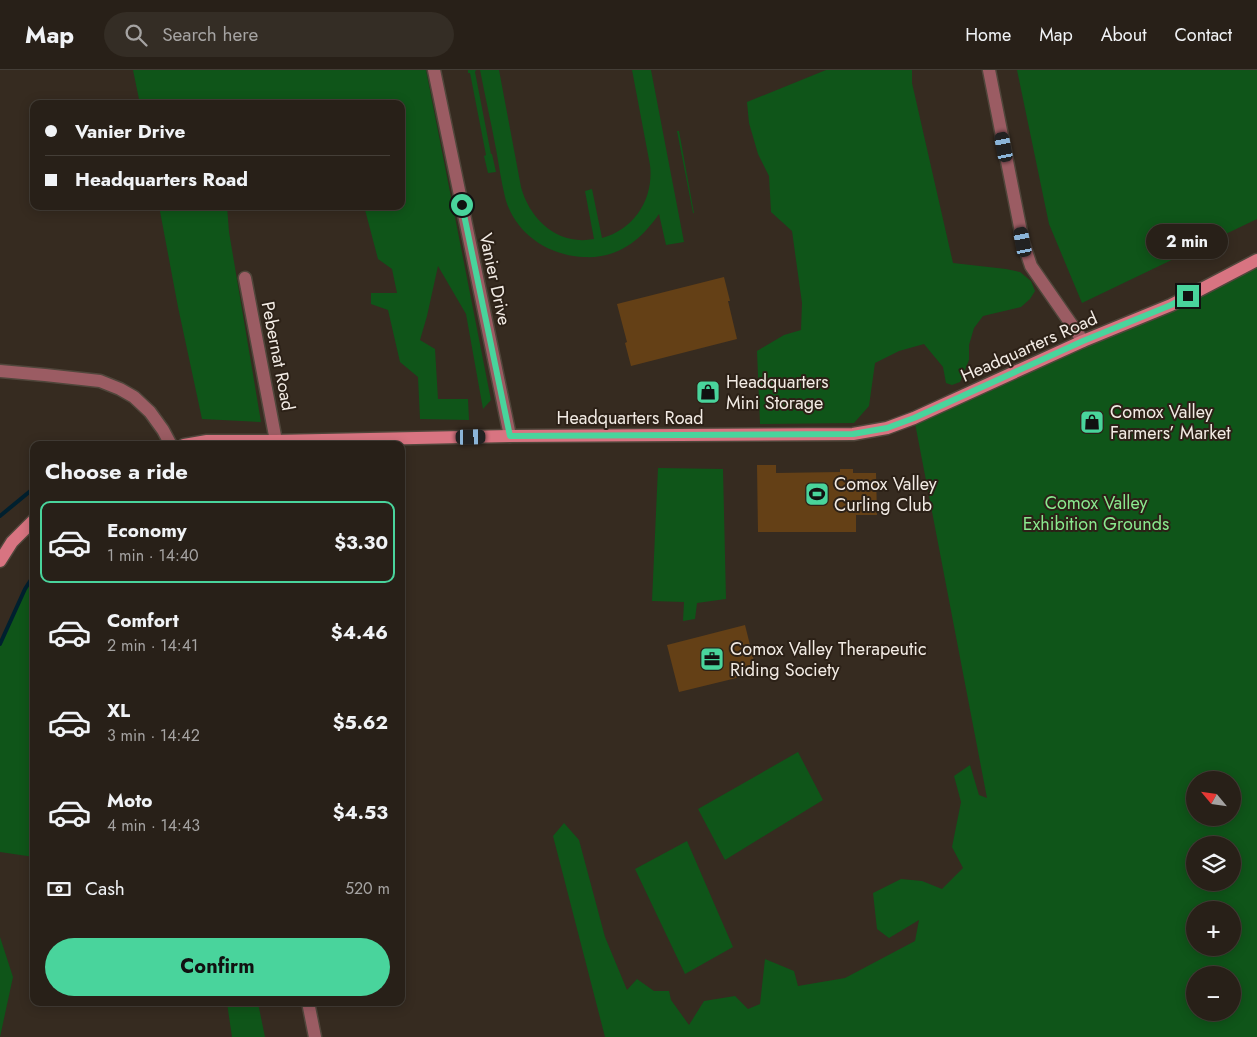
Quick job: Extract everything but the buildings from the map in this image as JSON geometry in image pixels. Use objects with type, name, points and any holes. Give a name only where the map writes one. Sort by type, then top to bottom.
[{"type":"main road","name":"Headquarters Road","points":[[202,441],[510,436],[853,434],[887,428],[914,418],[1083,341],[1171,305],[1257,260]]},
{"type":"main road","points":[[0,561],[12,542],[30,524]]},
{"type":"street","name":"Vanier Drive","points":[[434,70],[510,436]]},
{"type":"street","points":[[989,70],[1023,242],[1031,266],[1083,341]]},
{"type":"street","name":"Pebernat Road","points":[[245,278],[276,441]]},
{"type":"street","points":[[0,371],[83,378],[113,386],[134,398],[150,412],[169,441]]},
{"type":"street","points":[[309,1006],[315,1037]]},
{"type":"green space","points":[[133,70],[426,70],[491,400],[483,409],[466,314],[438,266],[420,340],[435,349],[438,399],[468,399],[469,420],[420,419],[418,377],[400,362],[388,310],[371,304],[371,293],[397,293],[392,269],[378,259],[365,210],[405,210],[405,100],[139,100]]},
{"type":"green space","points":[[468,70],[476,70],[496,172],[488,173]]},
{"type":"green space","points":[[480,70],[499,70],[521,187],[531,210],[547,228],[557,234],[581,240],[594,239],[585,191],[592,189],[602,238],[614,234],[633,220],[645,200],[649,189],[650,165],[632,70],[651,70],[684,242],[666,245],[659,214],[636,240],[618,251],[596,257],[571,256],[558,252],[534,240],[524,232],[510,210],[505,197]]},
{"type":"green space","points":[[826,70],[912,70],[912,83],[953,263],[1020,272],[1031,281],[1035,291],[1030,299],[1021,307],[983,316],[974,328],[969,345],[969,360],[960,382],[952,385],[946,383],[943,367],[924,344],[899,351],[875,363],[869,406],[854,423],[760,424],[757,351],[784,335],[801,330],[802,303],[792,231],[771,212],[769,176],[758,154],[749,123],[747,102]]},
{"type":"green space","points":[[1017,70],[1257,70],[1257,219],[1082,303],[1049,224]]},
{"type":"green space","points":[[677,131],[679,131],[694,213],[693,213]]},
{"type":"green space","points":[[160,210],[227,210],[229,232],[261,422],[202,419]]},
{"type":"green space","name":"Comox Valley Exhibition Grounds","points":[[1257,260],[1257,1037],[605,1037],[553,836],[564,823],[579,840],[605,937],[627,990],[637,979],[654,991],[669,991],[671,1000],[689,1025],[704,1001],[735,996],[748,1009],[760,1004],[765,959],[794,971],[798,986],[845,978],[915,941],[919,920],[889,938],[877,929],[873,893],[901,879],[922,881],[942,889],[963,868],[952,847],[961,802],[954,776],[970,765],[979,795],[987,798],[914,418]]},
{"type":"green space","points":[[658,468],[723,469],[726,599],[697,603],[695,619],[683,621],[684,602],[652,601]]},
{"type":"green space","points":[[30,581],[30,856],[0,852],[0,644]]},
{"type":"green space","points":[[798,752],[823,800],[725,860],[698,809]]},
{"type":"green space","points":[[687,841],[733,947],[685,974],[635,869]]},
{"type":"green space","points":[[0,937],[13,977],[0,1037]]},
{"type":"green space","points":[[227,1006],[259,1006],[265,1037],[232,1037]]},
{"type":"waterway","points":[[0,516],[30,491]]},
{"type":"waterway","points":[[0,644],[30,581]]},
{"type":"place","name":"Headquarters Mini Storage","points":[[708,392]]},
{"type":"place","name":"Comox Valley Farmers’ Market","points":[[1092,422]]},
{"type":"place","name":"Comox Valley Curling Club","points":[[817,494]]},
{"type":"place","name":"Comox Valley Therapeutic Riding Society","points":[[712,659]]},
{"type":"route","points":[[462,205],[510,436],[853,434],[887,428],[914,418],[1083,341],[1171,305],[1188,296]]}]
